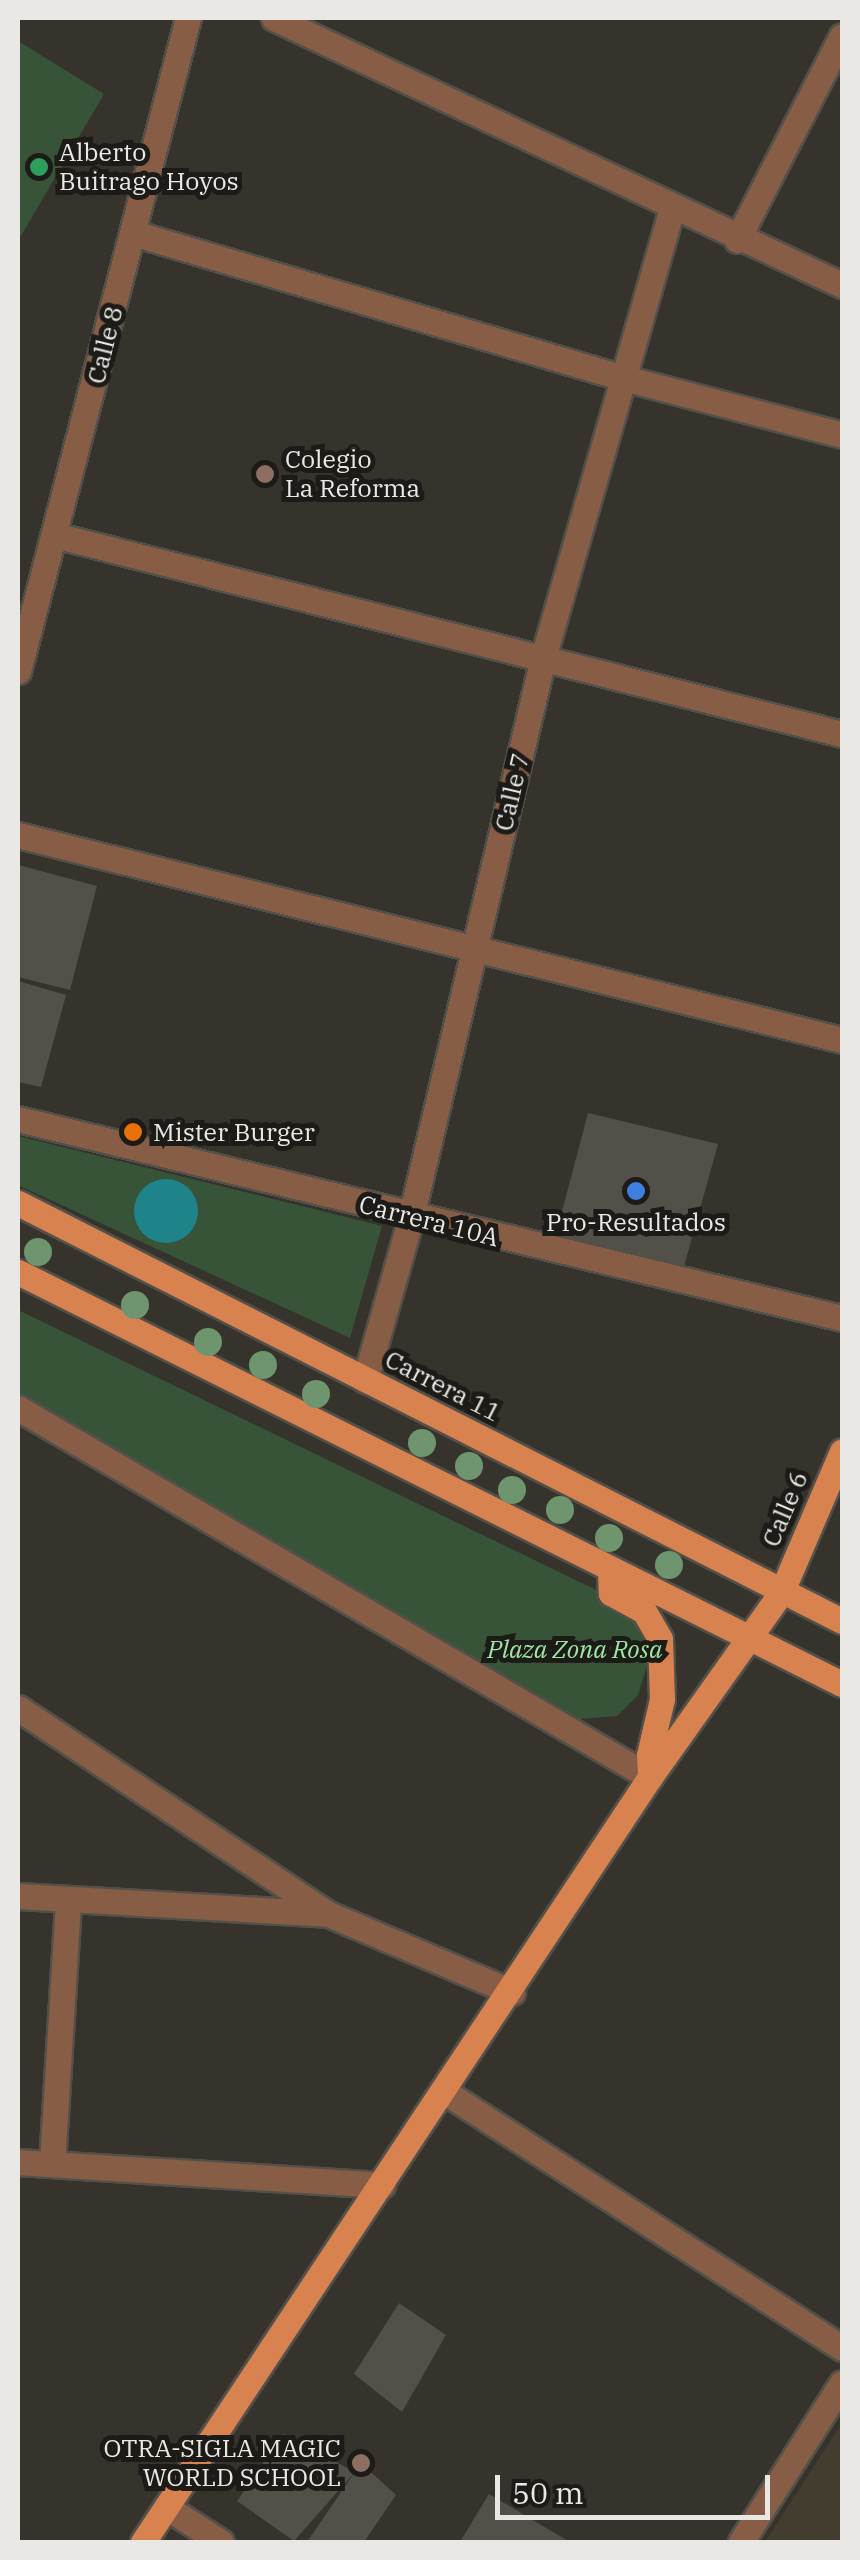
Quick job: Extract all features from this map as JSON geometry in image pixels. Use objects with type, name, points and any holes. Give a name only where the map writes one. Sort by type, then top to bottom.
[{"type":"main road","name":"Carrera 11","points":[[18,1203],[842,1621]]},
{"type":"main road","points":[[18,1272],[842,1684]]},
{"type":"main road","name":"Calle 6","points":[[143,2542],[512,1992],[650,1777],[782,1591],[842,1451]]},
{"type":"main road","points":[[610,1570],[611,1593],[644,1612],[660,1639],[662,1699],[648,1755],[650,1777]]},
{"type":"street","name":"Calle 8","points":[[18,672],[58,536],[188,18]]},
{"type":"street","points":[[274,18],[842,286]]},
{"type":"street","points":[[738,240],[842,36]]},
{"type":"street","name":"Calle 7","points":[[365,1380],[410,1217],[543,658],[620,377],[672,208]]},
{"type":"street","points":[[133,234],[620,377],[842,435]]},
{"type":"street","points":[[58,536],[842,734]]},
{"type":"street","points":[[18,835],[842,1040]]},
{"type":"street","name":"Carrera 10A","points":[[18,1119],[410,1217],[842,1318]]},
{"type":"street","points":[[18,1408],[650,1777]]},
{"type":"street","points":[[18,1708],[328,1914],[512,1992]]},
{"type":"street","points":[[18,1896],[328,1914]]},
{"type":"street","points":[[52,2164],[68,1899]]},
{"type":"street","points":[[445,2092],[842,2348]]},
{"type":"street","points":[[18,2162],[382,2185]]},
{"type":"street","points":[[741,2542],[842,2383]]},
{"type":"street","points":[[166,2507],[221,2542]]},
{"type":"shaded area","points":[[842,2423],[842,2542],[765,2542]]},
{"type":"green space","name":"Alberto Buitrago Hoyos","points":[[18,41],[104,94],[18,241]]},
{"type":"green space","points":[[18,1136],[382,1226],[350,1338],[18,1185]]},
{"type":"green space","name":"Plaza Zona Rosa","points":[[18,1310],[627,1605],[644,1636],[647,1666],[638,1695],[617,1716],[579,1719],[545,1705],[18,1395]]},
{"type":"water","points":[[166,1179],[188,1189],[198,1211],[188,1233],[166,1243],[144,1233],[134,1211],[144,1189]]},
{"type":"building","points":[[18,865],[97,886],[70,990],[18,977]]},
{"type":"building","points":[[18,981],[66,995],[41,1087],[18,1082]]},
{"type":"building","name":"Pro-Resultados","points":[[588,1113],[718,1144],[683,1270],[555,1238]]},
{"type":"building","points":[[399,2303],[446,2335],[402,2412],[354,2374]]},
{"type":"building","points":[[283,2434],[355,2472],[294,2541],[237,2501]]},
{"type":"building","points":[[361,2463],[396,2495],[364,2542],[307,2542]]},
{"type":"building","points":[[489,2494],[570,2542],[460,2542]]},
{"type":"place","name":"Alberto Buitrago Hoyos","points":[[39,167]]},
{"type":"place","name":"Colegio La Reforma","points":[[265,474]]},
{"type":"place","name":"Mister Burger","points":[[133,1132]]},
{"type":"place","name":"Pro-Resultados","points":[[636,1191]]},
{"type":"place","name":"OTRA-SIGLA MAGIC WORLD SCHOOL","points":[[361,2463]]}]
